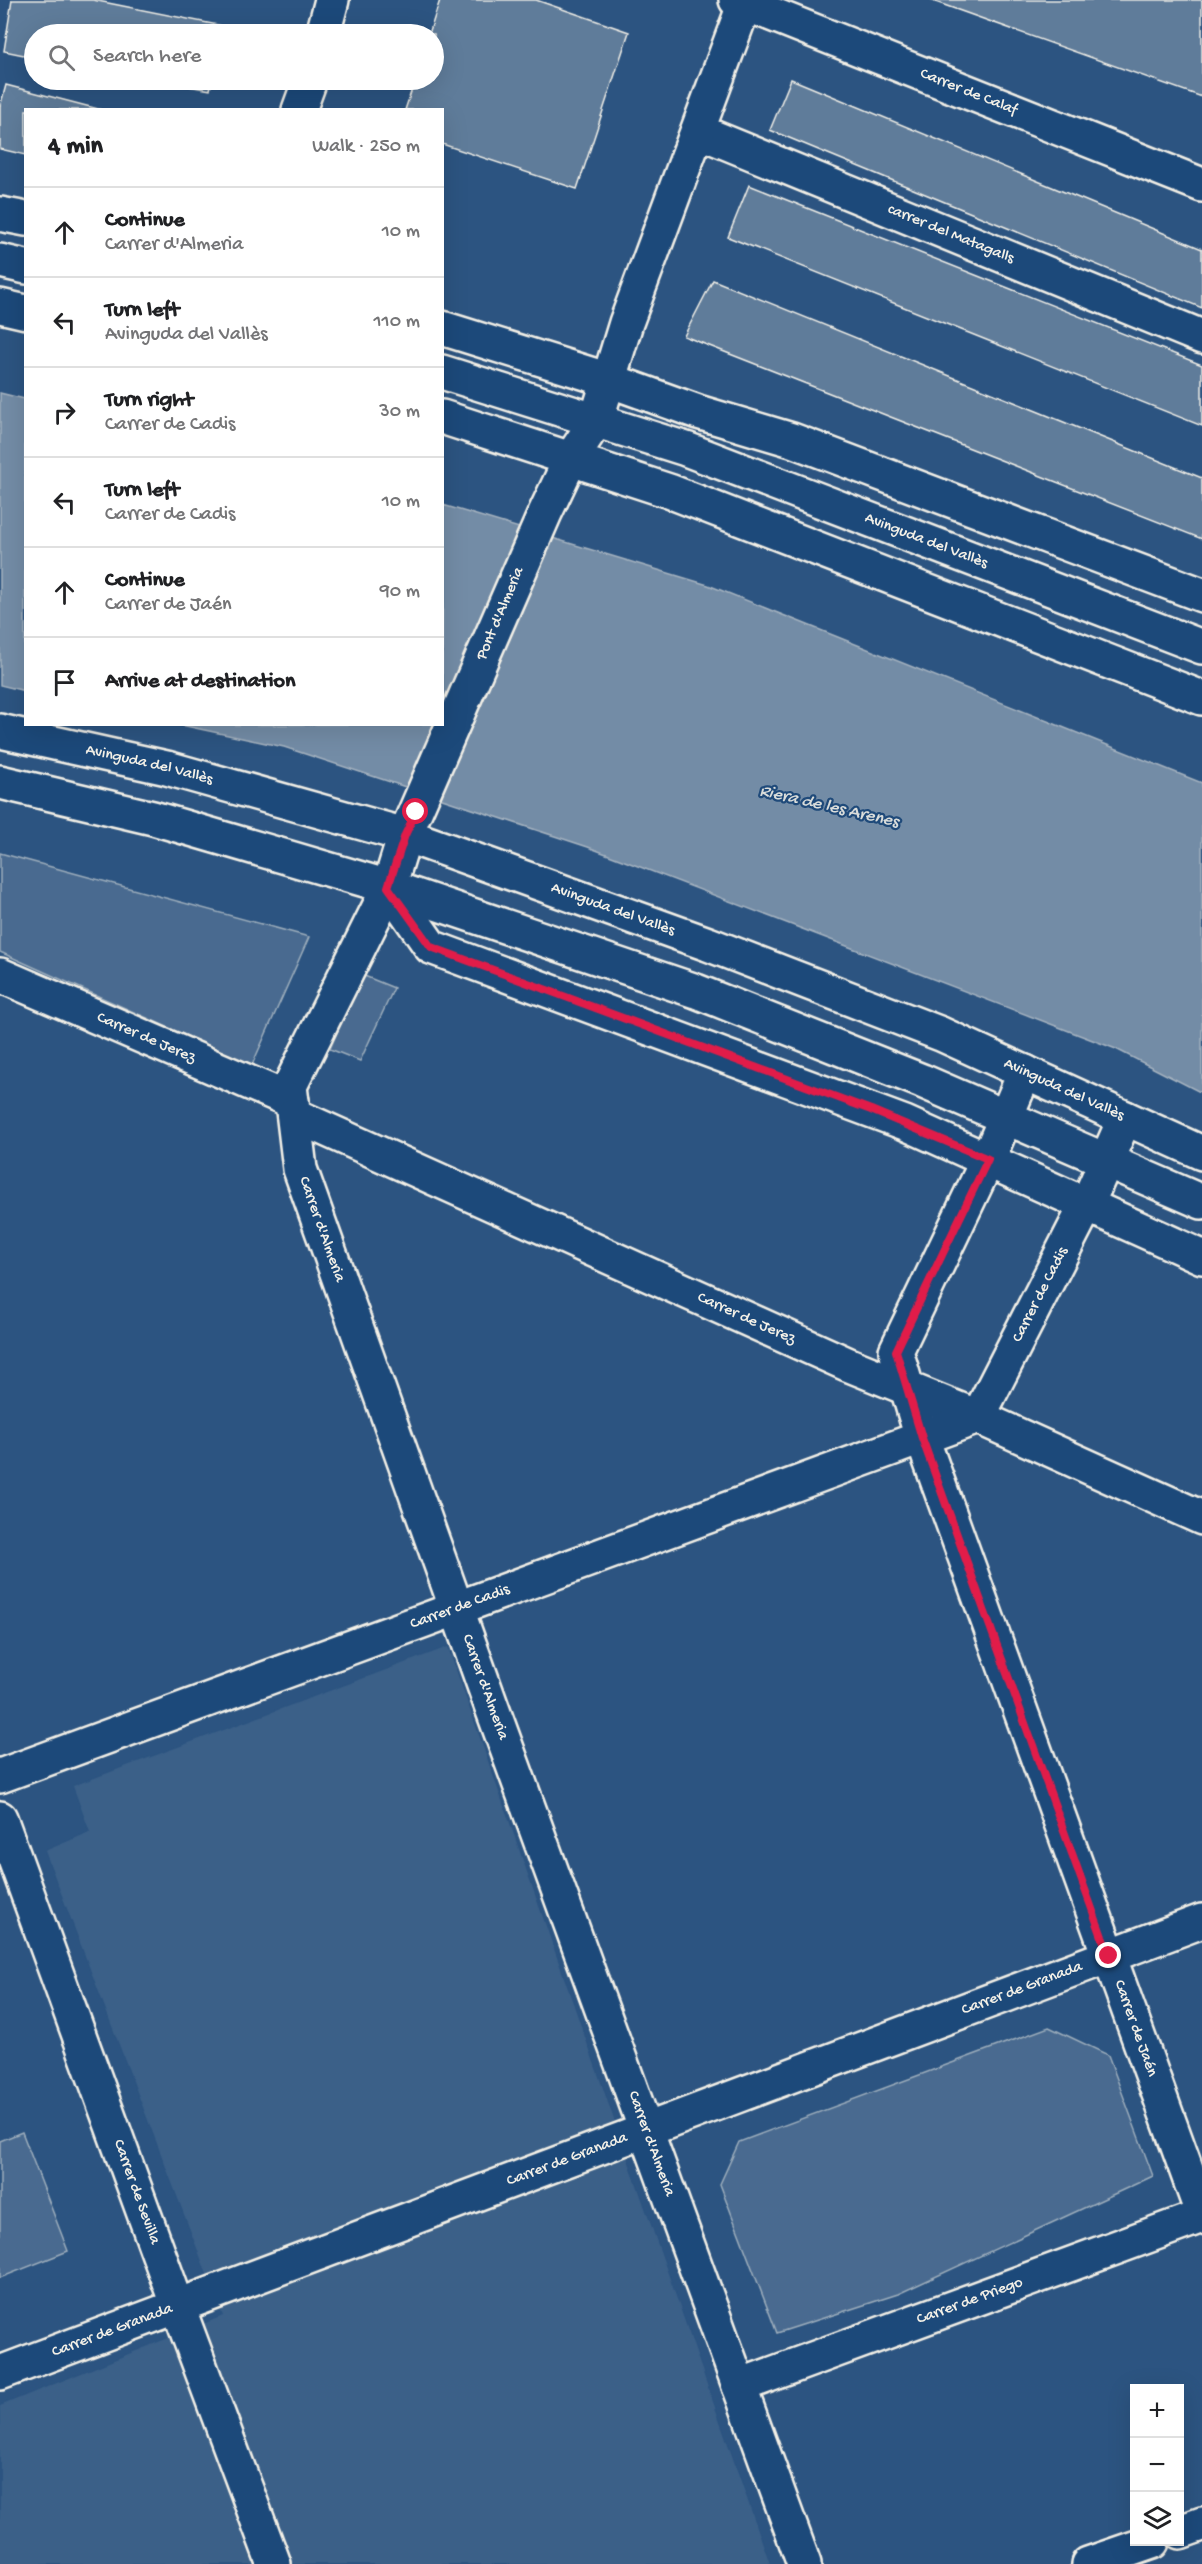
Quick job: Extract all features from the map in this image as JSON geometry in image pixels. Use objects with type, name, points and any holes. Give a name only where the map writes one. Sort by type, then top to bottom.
[{"type":"street","points":[[326,24],[332,0]]},
{"type":"street","points":[[596,421],[626,323],[699,131],[742,1]]},
{"type":"street","name":"Carrer de Calaf","points":[[742,1],[1202,185]]},
{"type":"street","points":[[300,108],[306,90]]},
{"type":"street","name":"carrer del Matagalls","points":[[699,131],[1202,337]]},
{"type":"street","points":[[0,214],[24,219]]},
{"type":"street","points":[[0,261],[24,267]]},
{"type":"street","points":[[0,306],[24,312]]},
{"type":"street","points":[[444,329],[609,380],[698,412],[792,440],[1202,595]]},
{"type":"street","name":"Avinguda del Vallès","points":[[444,373],[686,449],[1202,647]]},
{"type":"street","points":[[444,418],[669,491],[1202,698]]},
{"type":"street","name":"Pont d'Almeria","points":[[411,824],[545,513],[570,460],[596,421]]},
{"type":"street","name":"Avinguda del Vallès","points":[[0,731],[411,824],[708,944],[941,1034],[1202,1153]]},
{"type":"street","points":[[0,782],[153,818],[388,887],[696,991],[922,1080],[1202,1202]]},
{"type":"street","name":"Carrer d'Almeria","points":[[411,824],[388,887],[290,1086],[300,1169],[456,1609],[804,2564]]},
{"type":"street","points":[[388,887],[431,947],[879,1113],[988,1159],[1202,1257]]},
{"type":"street","name":"Carrer de Jerez","points":[[0,975],[907,1389],[978,1417],[1202,1518]]},
{"type":"street","points":[[922,1438],[896,1351],[988,1159],[1025,1072]]},
{"type":"street","name":"Carrer de Cadis","points":[[0,1776],[978,1417],[1087,1204],[1125,1118]]},
{"type":"street","name":"Carrer de Jaén","points":[[922,1438],[1202,2215]]},
{"type":"street","name":"Carrer de Sevilla","points":[[0,1818],[274,2564]]},
{"type":"street","name":"Carrer de Granada","points":[[0,2373],[1202,1921]]},
{"type":"street","name":"Carrer de Priego","points":[[739,2386],[1202,2215]]},
{"type":"street","points":[[1184,2530],[1202,2524]]},
{"type":"street","points":[[1088,2564],[1138,2546]]},
{"type":"shaded area","points":[[0,853],[309,937],[252,1065],[0,952]]},
{"type":"shaded area","points":[[362,975],[394,988],[360,1061],[330,1049]]},
{"type":"shaded area","points":[[448,1647],[770,2564],[0,2564],[0,2406],[223,2316],[45,1851],[90,1832],[73,1786]]},
{"type":"shaded area","points":[[1049,2027],[1108,2055],[1153,2176],[898,2294],[777,2333],[720,2184],[739,2142]]},
{"type":"shaded area","points":[[22,2132],[68,2251],[0,2278],[0,2141]]},
{"type":"water","points":[[0,393],[24,399],[24,691],[0,685]]},
{"type":"water","name":"Riera de les Arenes","points":[[444,505],[708,585],[1202,783],[1202,1093],[1116,1049],[588,847],[284,747],[186,726],[444,726]]},
{"type":"building","points":[[12,0],[93,0],[213,24],[24,24],[24,55],[4,51]]},
{"type":"building","points":[[440,0],[536,0],[629,32],[577,189],[444,145],[444,108],[406,108],[412,90],[444,90],[444,24],[432,24]]},
{"type":"building","points":[[930,0],[1202,0],[1202,97]]},
{"type":"building","points":[[791,79],[1202,249],[1202,308],[770,130]]},
{"type":"building","points":[[6,85],[94,108],[24,108],[24,155],[0,149],[0,107]]},
{"type":"building","points":[[749,185],[1202,365],[1202,426],[728,237]]},
{"type":"building","points":[[713,280],[1202,478],[1202,539],[684,336]]},
{"type":"route","points":[[416,812],[405,835],[388,887],[431,947],[871,1110],[988,1159],[896,1351],[922,1438],[1109,1956]]}]
